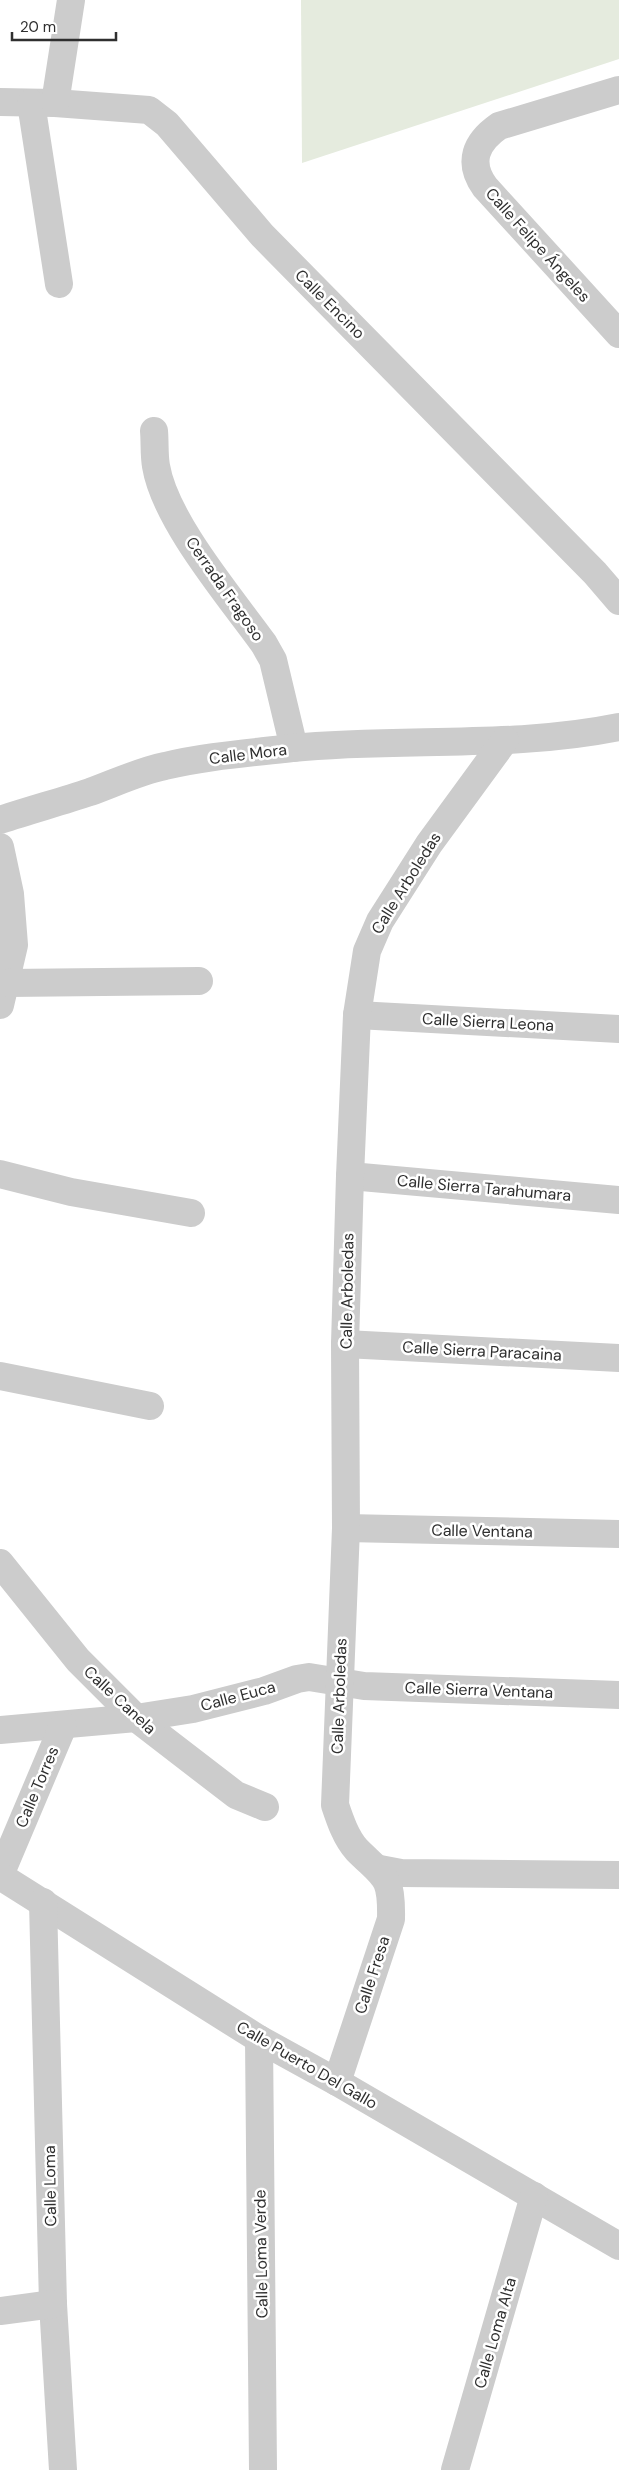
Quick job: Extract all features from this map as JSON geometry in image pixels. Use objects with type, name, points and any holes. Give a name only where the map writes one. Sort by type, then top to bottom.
[{"type":"street","points":[[59,284],[43,103],[71,0]]},
{"type":"street","name":"Calle Felipe Ángeles","points":[[619,90],[499,126],[487,134],[478,148],[475,157],[478,177],[485,187],[619,334]]},
{"type":"street","name":"Calle Encino","points":[[0,102],[149,110],[167,124],[262,235],[595,573],[619,601]]},
{"type":"street","name":"Cerrada Fragoso","points":[[154,431],[156,466],[169,503],[185,534],[264,644],[273,660],[294,748]]},
{"type":"street","name":"Calle Mora","points":[[0,820],[88,793],[164,766],[294,748],[414,741],[504,740],[588,733],[619,727]]},
{"type":"street","name":"Calle Arboledas","points":[[380,1869],[356,1849],[341,1824],[335,1805],[338,1682],[346,1528],[345,1344],[357,1015],[367,951],[380,921],[428,844],[504,740]]},
{"type":"street","points":[[0,847],[10,894],[14,945],[3,994],[199,981]]},
{"type":"street","name":"Calle Sierra Leona","points":[[357,1015],[619,1028]]},
{"type":"street","points":[[0,1174],[71,1192],[191,1213]]},
{"type":"street","name":"Calle Sierra Tarahumara","points":[[350,1176],[619,1200]]},
{"type":"street","name":"Calle Sierra Paracaina","points":[[345,1344],[619,1358]]},
{"type":"street","points":[[0,1376],[150,1406]]},
{"type":"street","name":"Calle Ventana","points":[[346,1528],[619,1534]]},
{"type":"street","name":"Calle Canela","points":[[0,1563],[27,1594],[78,1660],[136,1718],[236,1795],[265,1807]]},
{"type":"street","points":[[0,1596],[27,1594]]},
{"type":"street","name":"Calle Euca","points":[[0,1730],[63,1726],[136,1718],[193,1709],[264,1691],[296,1678],[309,1677],[338,1682]]},
{"type":"street","name":"Calle Sierra Ventana","points":[[338,1682],[364,1686],[619,1695]]},
{"type":"street","name":"Calle Torres","points":[[0,1876],[63,1726]]},
{"type":"street","points":[[380,1869],[401,1872],[619,1875]]},
{"type":"street","name":"Calle Fresa","points":[[337,2082],[391,1919],[392,1897],[380,1869]]},
{"type":"street","name":"Calle Puerto Del Gallo","points":[[0,1876],[259,2039],[337,2082],[619,2246]]},
{"type":"street","name":"Calle Loma","points":[[43,1902],[53,2304],[63,2470]]},
{"type":"street","name":"Calle Loma Verde","points":[[259,2039],[264,2470]]},
{"type":"street","name":"Calle Loma Alta","points":[[455,2470],[534,2196]]},
{"type":"street","points":[[0,2311],[53,2304]]},
{"type":"shaded area","points":[[301,0],[619,0],[619,59],[302,163]]}]
